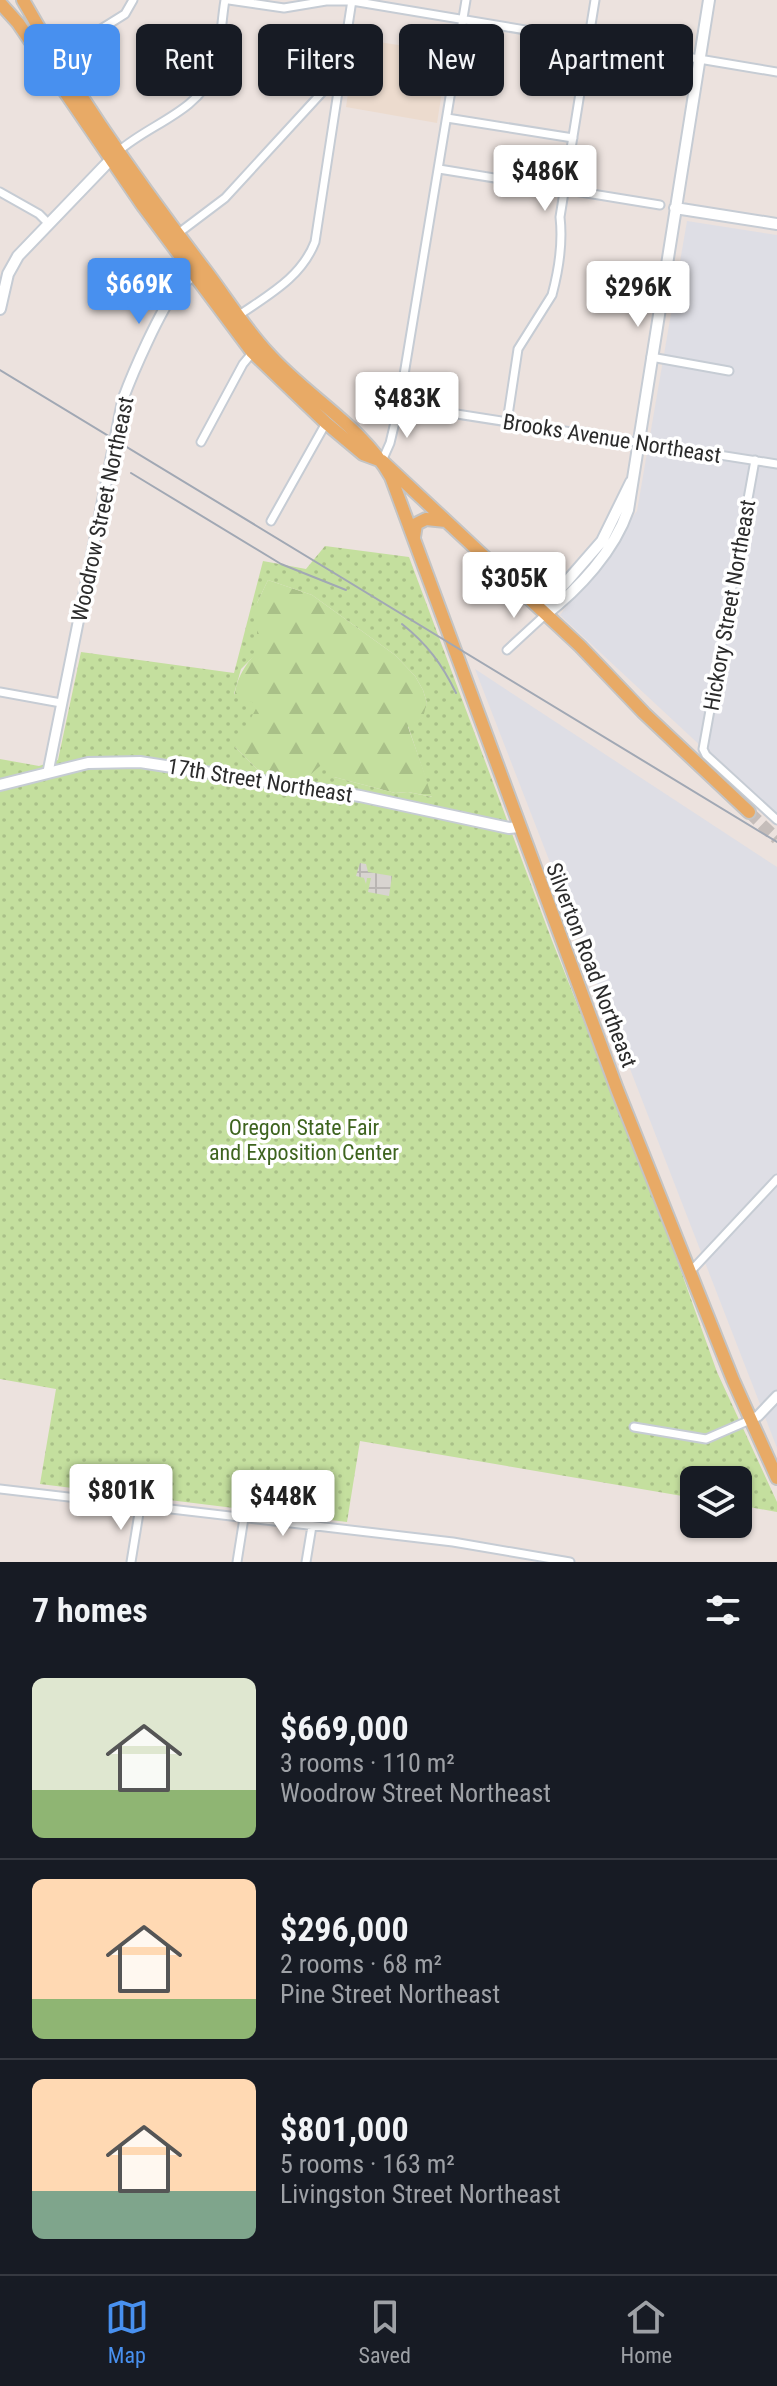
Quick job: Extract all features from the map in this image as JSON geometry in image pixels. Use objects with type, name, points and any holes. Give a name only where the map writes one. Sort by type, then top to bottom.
[{"type":"main road","points":[[23,0],[34,24]]},
{"type":"main road","points":[[545,615],[562,602],[612,544],[628,510],[709,0]]},
{"type":"main road","points":[[0,3],[24,27]]},
{"type":"main road","points":[[75,96],[172,237],[257,349],[326,423],[363,454],[382,461]]},
{"type":"main road","points":[[82,96],[115,155]]},
{"type":"main road","points":[[0,309],[2,286],[18,256],[115,155]]},
{"type":"main road","points":[[675,208],[777,224]]},
{"type":"main road","points":[[257,349],[370,446],[382,461],[749,812]]},
{"type":"main road","name":"Silverton Road Northeast","points":[[382,461],[394,484],[617,1089],[750,1420],[777,1478]]},
{"type":"main road","points":[[414,539],[416,524],[421,521],[431,518],[446,521]]},
{"type":"main road","name":"17th Street Northeast","points":[[0,785],[104,761],[159,764],[356,795],[509,828],[519,827]]},
{"type":"street","points":[[109,24],[125,14],[133,0]]},
{"type":"street","points":[[115,155],[189,104],[204,89],[215,67],[227,0],[284,8],[352,0],[520,30]]},
{"type":"street","points":[[348,24],[352,0]]},
{"type":"street","points":[[382,461],[390,443],[399,405],[466,0]]},
{"type":"street","points":[[591,24],[595,0]]},
{"type":"street","points":[[693,58],[777,72]]},
{"type":"street","points":[[172,237],[225,198],[319,96]]},
{"type":"street","points":[[233,319],[281,287],[310,255],[315,242],[337,96]]},
{"type":"street","points":[[507,422],[518,349],[552,295],[562,242],[560,217],[580,96]]},
{"type":"street","points":[[447,118],[573,138]]},
{"type":"street","points":[[439,169],[660,205]]},
{"type":"street","points":[[0,192],[39,214],[48,223]]},
{"type":"street","name":"Woodrow Street Northeast","points":[[48,772],[123,399],[169,302],[178,288],[199,272]]},
{"type":"street","points":[[201,442],[243,364],[257,349]]},
{"type":"street","points":[[651,357],[729,371]]},
{"type":"street","name":"Brooks Avenue Northeast","points":[[399,405],[777,464]]},
{"type":"street","points":[[271,521],[326,423]]},
{"type":"street","name":"Hickory Street Northeast","points":[[755,460],[703,749],[777,820]]},
{"type":"street","points":[[507,650],[545,615]]},
{"type":"street","points":[[0,692],[61,703]]},
{"type":"street","points":[[691,1271],[777,1179]]},
{"type":"street","points":[[634,1427],[706,1439],[758,1416],[777,1396]]},
{"type":"street","points":[[0,1489],[453,1542],[570,1562]]},
{"type":"street","points":[[131,1562],[140,1507]]},
{"type":"street","points":[[237,1562],[244,1518]]},
{"type":"street","points":[[306,1562],[312,1526]]},
{"type":"shaded area","points":[[383,43],[399,45],[399,96],[441,96],[437,123],[346,107],[348,96],[383,96]]},
{"type":"shaded area","points":[[687,221],[777,235],[777,817],[560,615],[637,511]]},
{"type":"shaded area","points":[[475,669],[777,867],[777,1448],[694,1234]]},
{"type":"shaded area","points":[[360,863],[366,864],[368,872],[392,876],[389,896],[368,892],[371,878],[367,878],[366,884],[364,878],[356,876]]},
{"type":"green space","name":"Oregon State Fair and Exposition Center","points":[[325,546],[409,557],[551,938],[666,1229],[717,1372],[777,1502],[777,1512],[752,1508],[752,1466],[680,1466],[680,1496],[360,1441],[347,1522],[40,1484],[56,1389],[0,1379],[0,759],[39,766],[58,760],[81,652],[234,673],[263,561],[306,569]],"holes":[[[268,580],[312,595],[395,655],[415,676],[427,703],[423,717],[408,726],[432,797],[395,793],[334,777],[327,760],[303,781],[260,772],[235,747],[258,705],[234,694],[241,669],[257,653],[257,603]]]},
{"type":"green space","points":[[268,580],[312,595],[395,655],[415,676],[427,703],[424,717],[408,727],[433,797],[395,793],[334,777],[303,781],[260,772],[235,747],[234,696],[241,675],[257,652],[257,603]]},
{"type":"tunnel","points":[[749,812],[777,839]]},
{"type":"railway","points":[[0,370],[777,842]]},
{"type":"railway","points":[[131,473],[281,564],[346,590]]},
{"type":"railway","points":[[402,624],[433,655],[456,693]]}]
